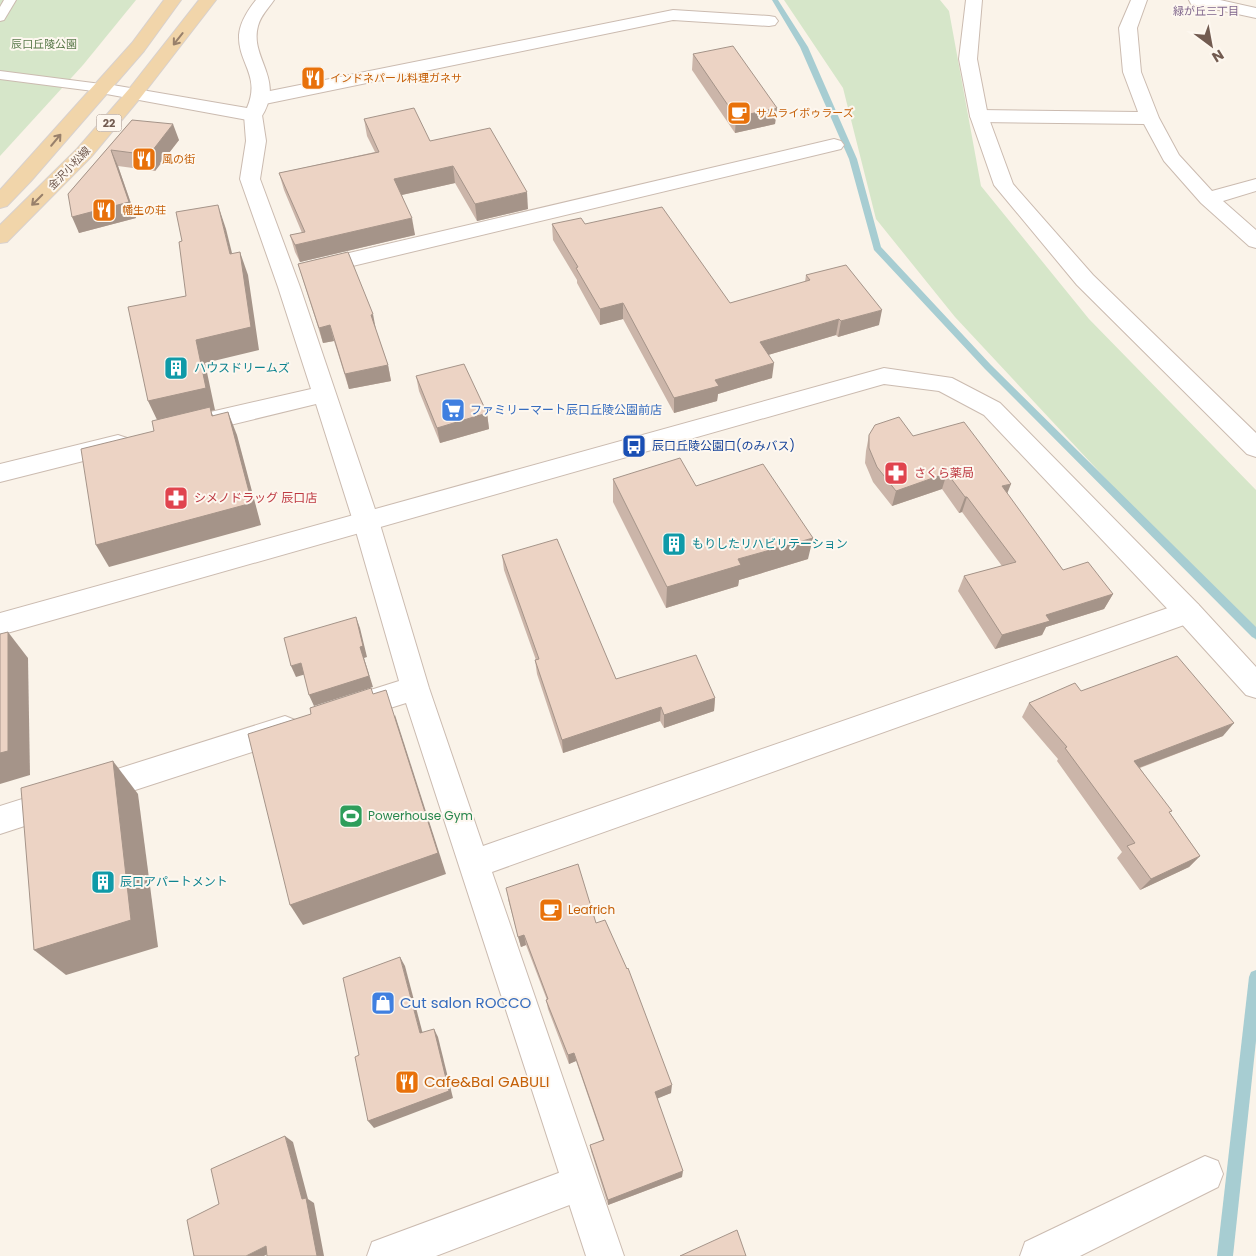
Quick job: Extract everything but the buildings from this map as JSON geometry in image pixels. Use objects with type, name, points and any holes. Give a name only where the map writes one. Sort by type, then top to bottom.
[{"type":"main road","name":"22","points":[[0,202],[138,47],[173,0]]},
{"type":"main road","name":"金沢小松線","points":[[0,237],[84,153],[135,94],[208,0]]},
{"type":"street","points":[[266,0],[262,3],[248,28],[249,46],[261,83],[257,107],[256,141],[250,179],[366,521],[415,688],[605,1256]]},
{"type":"street","points":[[974,0],[968,59],[979,116],[1004,184],[1085,280],[1256,448]]},
{"type":"street","points":[[1139,0],[1128,28],[1132,72],[1150,118],[1171,157],[1208,198],[1256,241]]},
{"type":"street","points":[[1197,0],[1256,13]]},
{"type":"street","points":[[101,88],[135,94],[257,107],[673,15],[770,21]]},
{"type":"street","points":[[979,116],[1150,118]]},
{"type":"street","points":[[284,276],[834,145]]},
{"type":"street","points":[[1208,198],[1256,185]]},
{"type":"street","points":[[0,624],[884,376],[944,384],[992,409],[1188,612],[1256,686]]},
{"type":"street","points":[[171,431],[323,394]]},
{"type":"street","points":[[0,473],[142,438]]},
{"type":"street","points":[[474,864],[1188,612]]},
{"type":"street","points":[[0,820],[415,688]]},
{"type":"street","points":[[1039,1256],[1205,1174]]},
{"type":"street","points":[[386,1256],[580,1183]]},
{"type":"lane","points":[[0,17],[10,0]]},
{"type":"lane","points":[[0,75],[101,88]]},
{"type":"green space","name":"辰口丘陵公園","points":[[0,0],[136,0],[83,65],[0,156]]},
{"type":"green space","points":[[784,0],[940,0],[949,11],[981,186],[1089,319],[1256,490],[1256,640],[955,317],[876,219],[843,88]]},
{"type":"waterway","points":[[775,0],[804,47],[853,159],[877,248],[988,367],[1256,634]]},
{"type":"waterway","points":[[1225,1256],[1256,977]]},
{"type":"place","name":"インドネパール料理ガネサ","points":[[313,78]]},
{"type":"place","name":"サムライボゥラーズ","points":[[739,113]]},
{"type":"place","name":"風の街","points":[[144,159]]},
{"type":"place","name":"幡生の荘","points":[[104,210]]},
{"type":"place","name":"ハウスドリームズ","points":[[176,368]]},
{"type":"place","name":"ファミリーマート辰口丘陵公園前店","points":[[453,410]]},
{"type":"place","name":"辰口丘陵公園口(のみバス)","points":[[634,446]]},
{"type":"place","name":"さくら薬局","points":[[896,473]]},
{"type":"place","name":"シメノドラッグ 辰口店","points":[[176,498]]},
{"type":"place","name":"もりしたリハビリテーション","points":[[674,544]]},
{"type":"place","name":"Powerhouse Gym","points":[[351,816]]},
{"type":"place","name":"辰口アパートメント","points":[[103,882]]},
{"type":"place","name":"Leafrich","points":[[551,910]]},
{"type":"place","name":"Cut salon ROCCO","points":[[383,1003]]},
{"type":"place","name":"Cafe&Bal GABULI","points":[[407,1082]]},
{"type":"district","name":"緑が丘三丁目","points":[[1206,11]]}]
